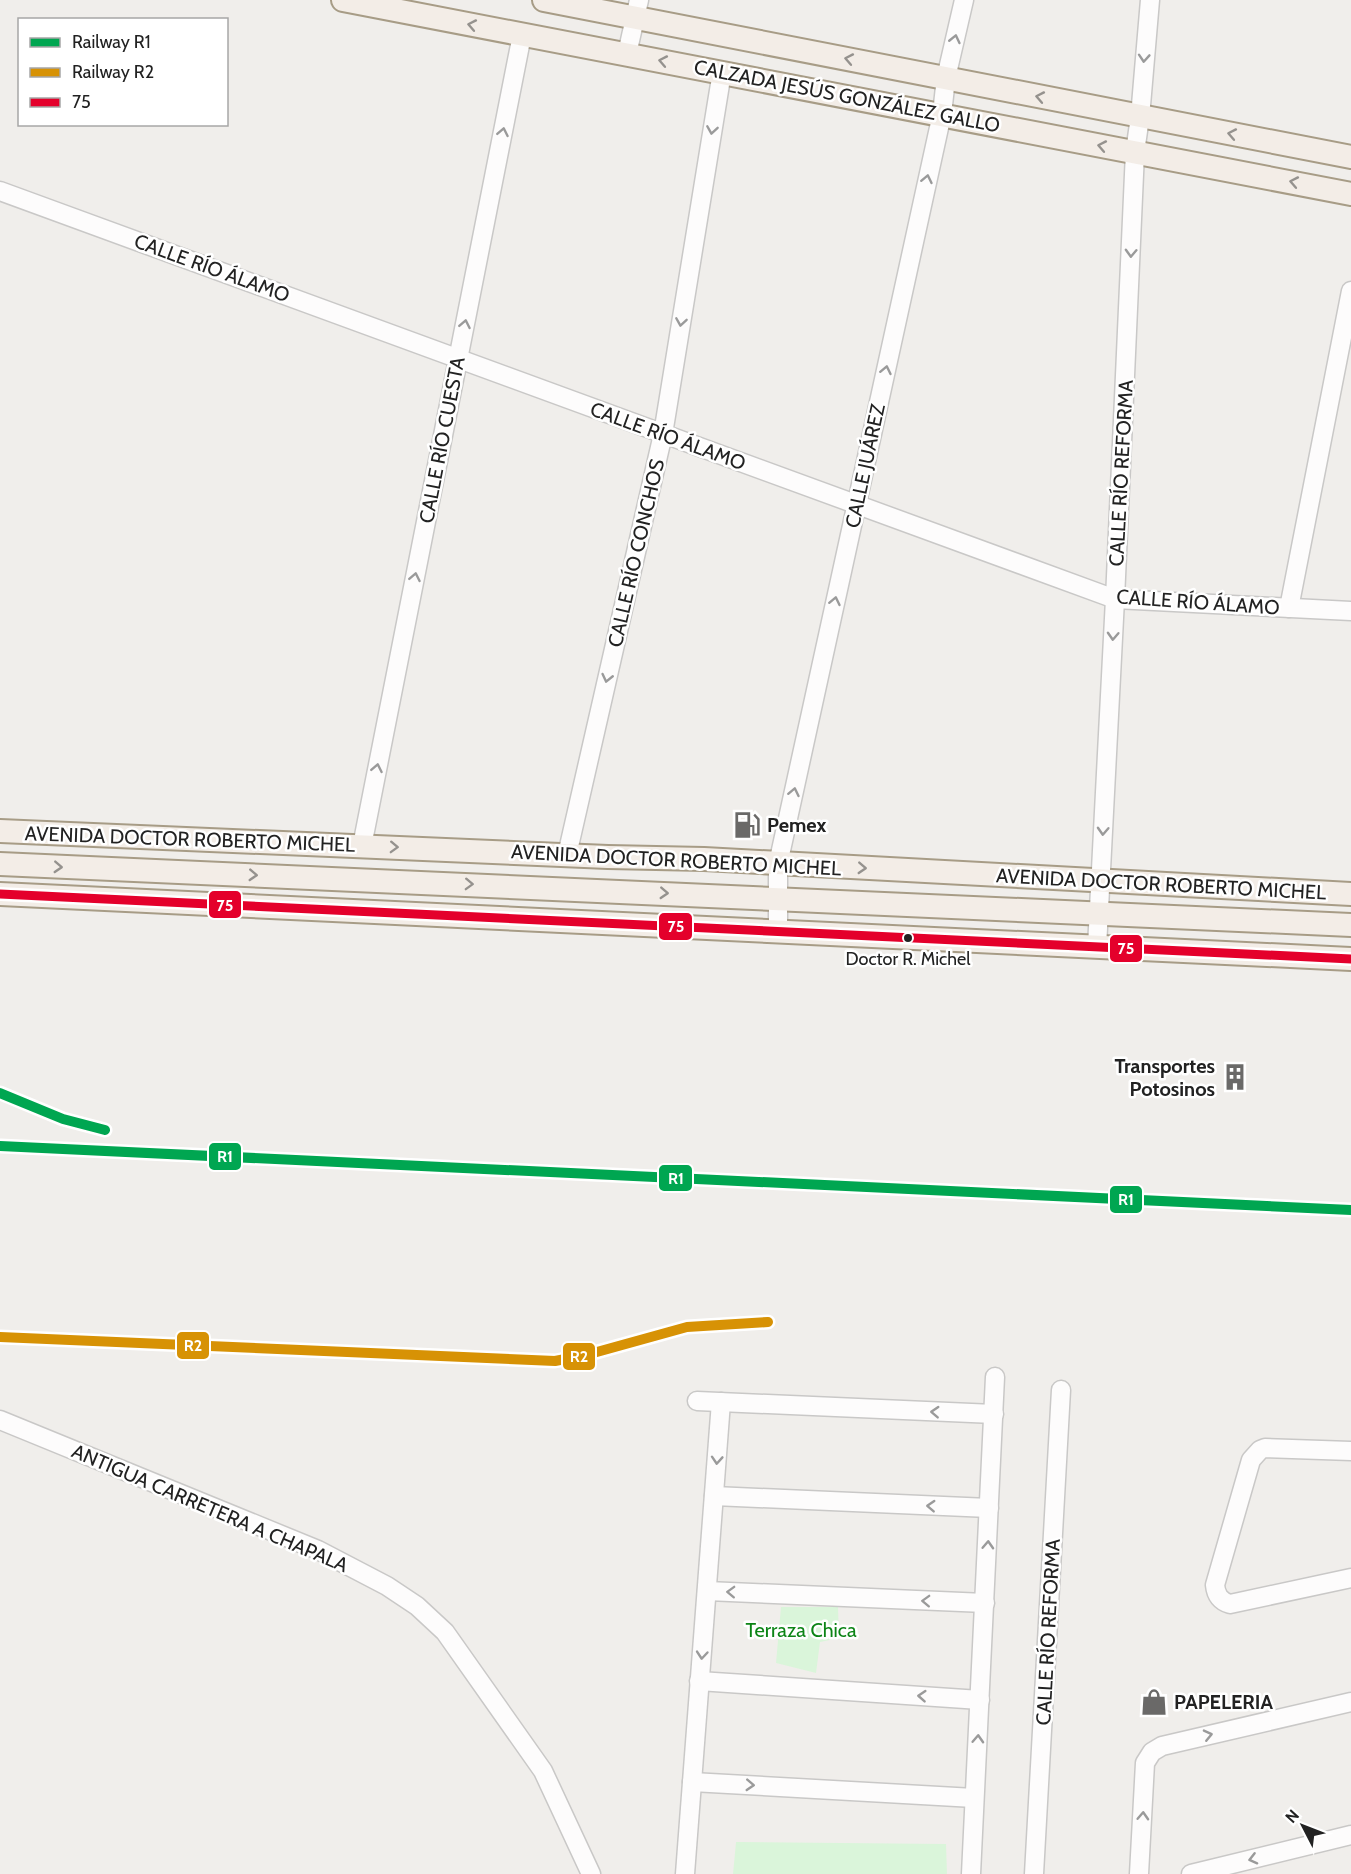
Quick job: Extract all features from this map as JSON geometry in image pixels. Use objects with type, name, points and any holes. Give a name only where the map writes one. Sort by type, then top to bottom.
[{"type":"main road","name":"CALZADA JESÚS GONZÁLEZ GALLO","points":[[343,0],[1351,194]]},
{"type":"main road","name":"CALZADA JESÚS GONZÁLEZ GALLO","points":[[544,0],[638,9],[946,78],[1351,157]]},
{"type":"main road","name":"AVENIDA DOCTOR ROBERTO MICHEL","points":[[0,831],[608,857],[704,859],[1351,894]]},
{"type":"main road","points":[[572,889],[608,857]]},
{"type":"main road","name":"AVENIDA DOCTOR ROBERTO MICHEL","points":[[0,864],[1351,925]]},
{"type":"main road","points":[[359,912],[362,880]]},
{"type":"main road","points":[[0,894],[1351,959]]},
{"type":"street","name":"CALLE JUÁREZ","points":[[778,933],[778,864],[942,114],[946,78],[964,0]]},
{"type":"street","name":"CALLE RÍO REFORMA","points":[[1097,947],[1135,152],[1150,0]]},
{"type":"street","points":[[627,54],[638,9]]},
{"type":"street","name":"CALLE RÍO CUESTA","points":[[362,846],[522,35]]},
{"type":"street","name":"CALLE RÍO CONCHOS","points":[[567,855],[663,434],[722,72]]},
{"type":"street","name":"CALLE RÍO ÁLAMO","points":[[0,191],[1115,599],[1351,611]]},
{"type":"street","points":[[1290,608],[1351,291]]},
{"type":"street","points":[[971,1874],[995,1377]]},
{"type":"street","name":"CALLE RÍO REFORMA","points":[[1034,1874],[1061,1390]]},
{"type":"street","points":[[697,1401],[994,1414]]},
{"type":"street","points":[[684,1874],[721,1402]]},
{"type":"street","name":"ANTIGUA CARRETERA A CHAPALA","points":[[0,1420],[318,1550],[387,1586],[417,1606],[445,1632],[543,1771],[591,1874]]},
{"type":"street","points":[[1351,1451],[1272,1448],[1260,1450],[1251,1460],[1215,1585],[1215,1592],[1230,1604],[1351,1578]]},
{"type":"street","points":[[714,1496],[989,1508]]},
{"type":"street","points":[[707,1591],[985,1603]]},
{"type":"street","points":[[699,1682],[980,1700]]},
{"type":"street","points":[[1139,1874],[1144,1763],[1152,1752],[1162,1746],[1351,1702]]},
{"type":"street","points":[[692,1782],[974,1798]]},
{"type":"street","points":[[1191,1874],[1351,1835]]},
{"type":"green space","name":"Terraza Chica","points":[[781,1607],[838,1607],[839,1638],[820,1642],[816,1673],[776,1663]]},
{"type":"green space","points":[[736,1842],[946,1844],[947,1874],[733,1874]]},
{"type":"rail line","name":"R1","points":[[0,1093],[63,1119],[105,1130]]},
{"type":"rail line","name":"R1","points":[[0,1146],[1351,1210]]},
{"type":"rail line","name":"R2","points":[[0,1337],[555,1361],[586,1355],[687,1327],[768,1322]]},
{"type":"transit line","name":"75","points":[[0,894],[1351,959]]},
{"type":"place","name":"Pemex","points":[[747,825]]},
{"type":"place","name":"Doctor R. Michel","points":[[908,938]]},
{"type":"place","name":"Transportes Potosinos","points":[[1235,1077]]},
{"type":"place","name":"PAPELERIA","points":[[1154,1702]]}]
